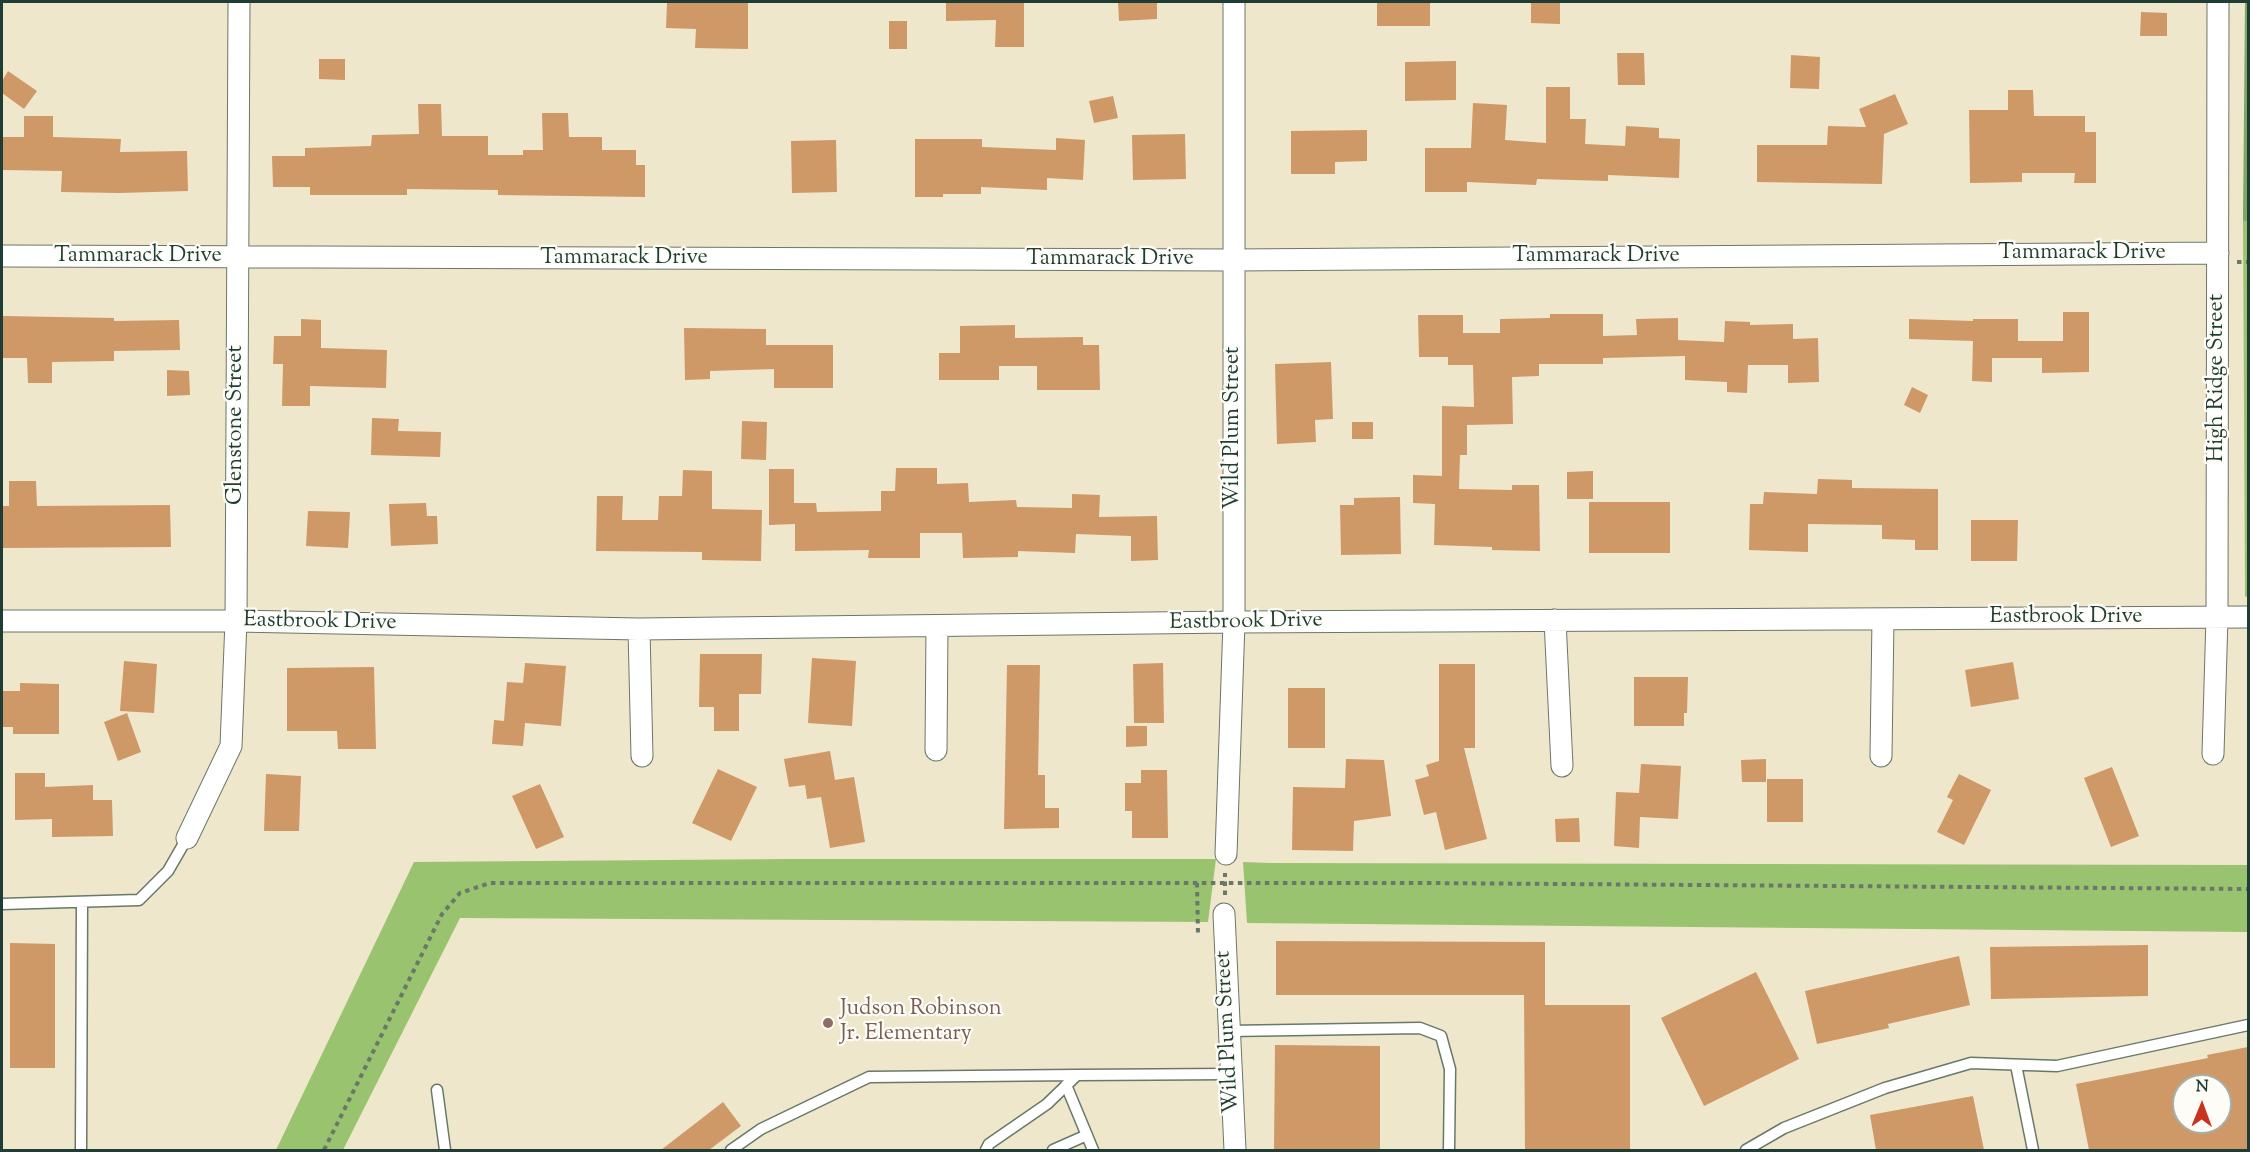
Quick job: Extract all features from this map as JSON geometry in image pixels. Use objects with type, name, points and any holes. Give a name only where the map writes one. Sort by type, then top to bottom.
[{"type":"street","name":"Glenstone Street","points":[[187,838],[231,746],[236,621],[239,2]]},
{"type":"street","name":"Wild Plum Street","points":[[1226,854],[1234,622],[1234,2]]},
{"type":"street","name":"High Ridge Street","points":[[2213,754],[2217,616],[2218,2]]},
{"type":"street","name":"Tammarack Drive","points":[[2,256],[1234,260],[2218,253]]},
{"type":"street","name":"Eastbrook Drive","points":[[2,621],[236,621],[639,629],[1234,622],[2248,617]]},
{"type":"street","points":[[1881,756],[1883,619]]},
{"type":"street","points":[[1555,620],[1562,766]]},
{"type":"street","points":[[936,750],[937,627]]},
{"type":"street","points":[[639,629],[642,756]]},
{"type":"street","name":"Wild Plum Street","points":[[1224,914],[1235,1150]]},
{"type":"lane","points":[[2,904],[139,900],[168,871],[187,838]]},
{"type":"lane","points":[[81,1150],[82,903]]},
{"type":"lane","points":[[1746,1150],[1784,1128],[1885,1088],[1971,1063],[2057,1066],[2248,1025]]},
{"type":"lane","points":[[1229,1031],[1420,1028],[1441,1036],[1450,1069],[1449,1150]]},
{"type":"lane","points":[[2016,1065],[2033,1150]]},
{"type":"lane","points":[[730,1150],[761,1129],[869,1077],[1231,1074]]},
{"type":"lane","points":[[986,1150],[989,1144],[1047,1104],[1077,1075]]},
{"type":"lane","points":[[1066,1085],[1093,1150]]},
{"type":"lane","points":[[437,1090],[445,1150]]},
{"type":"lane","points":[[1053,1150],[1087,1135]]},
{"type":"path","points":[[1224,914],[1226,854]]},
{"type":"path","points":[[1197,883],[1198,934]]},
{"type":"green space","points":[[2245,2],[2248,2],[2248,221],[2243,221]]},
{"type":"green space","points":[[2248,2],[2248,596],[2245,597],[2243,221]]},
{"type":"green space","points":[[1216,859],[1208,922],[460,918],[343,1150],[276,1150],[414,862]]},
{"type":"green space","points":[[1243,862],[2248,865],[2248,932],[1247,923]]},
{"type":"building","points":[[667,2],[748,2],[748,49],[695,48],[696,29],[666,28]]},
{"type":"building","points":[[946,2],[1024,2],[1024,47],[995,47],[996,20],[946,21]]},
{"type":"building","points":[[1118,2],[1157,2],[1157,19],[1119,21]]},
{"type":"building","points":[[1377,2],[1430,2],[1430,26],[1377,26]]},
{"type":"building","points":[[1531,2],[1560,2],[1560,24],[1531,23]]},
{"type":"building","points":[[2141,12],[2167,13],[2167,36],[2140,36]]},
{"type":"building","points":[[889,21],[907,21],[907,49],[889,49]]},
{"type":"building","points":[[1617,53],[1644,53],[1645,85],[1618,85]]},
{"type":"building","points":[[1791,55],[1820,57],[1819,89],[1790,88]]},
{"type":"building","points":[[319,59],[345,59],[345,80],[319,79]]},
{"type":"building","points":[[1456,61],[1456,100],[1405,101],[1405,62]]},
{"type":"building","points":[[8,71],[37,91],[24,109],[2,93],[2,81]]},
{"type":"building","points":[[1546,87],[1570,87],[1570,119],[1586,119],[1585,144],[1625,146],[1626,126],[1659,128],[1659,138],[1680,139],[1679,178],[1608,175],[1608,181],[1537,179],[1536,185],[1467,182],[1467,192],[1425,192],[1425,148],[1471,148],[1473,103],[1507,105],[1505,140],[1546,143]]},
{"type":"building","points":[[2008,90],[2033,90],[2034,116],[2085,116],[2085,132],[2096,132],[2096,183],[2074,183],[2075,173],[2022,173],[2022,182],[1970,183],[1969,110],[2008,110]]},
{"type":"building","points":[[1895,94],[1908,124],[1884,134],[1882,184],[1757,182],[1757,145],[1827,145],[1828,126],[1866,127],[1859,109]]},
{"type":"building","points":[[1113,96],[1118,118],[1094,123],[1089,101]]},
{"type":"building","points":[[418,104],[441,104],[442,136],[488,136],[488,155],[523,155],[523,150],[543,150],[542,113],[568,113],[569,137],[602,137],[602,150],[636,150],[636,165],[645,165],[645,197],[498,195],[498,190],[407,189],[407,195],[310,195],[310,187],[273,187],[272,156],[305,156],[305,148],[371,146],[372,135],[419,134]]},
{"type":"building","points":[[24,116],[53,116],[53,137],[121,139],[120,152],[187,151],[188,191],[61,192],[62,171],[2,170],[2,137],[24,137]]},
{"type":"building","points":[[1367,130],[1367,161],[1335,162],[1335,174],[1291,174],[1291,131]]},
{"type":"building","points":[[1185,134],[1186,179],[1133,180],[1132,135]]},
{"type":"building","points":[[1056,138],[1085,140],[1083,180],[1047,178],[1047,190],[981,187],[981,194],[915,197],[915,139],[982,139],[982,147],[1056,150]]},
{"type":"building","points":[[836,140],[837,192],[792,193],[791,141]]},
{"type":"building","points":[[2063,312],[2089,312],[2089,372],[2042,373],[2042,358],[1992,358],[1992,382],[1972,381],[1973,341],[1909,339],[1909,319],[1973,321],[1973,319],[2018,319],[2018,341],[2063,341]]},
{"type":"building","points":[[1550,314],[1603,314],[1603,336],[1637,335],[1636,319],[1678,318],[1678,340],[1724,342],[1725,321],[1750,322],[1750,325],[1793,324],[1793,339],[1818,338],[1819,382],[1788,383],[1788,365],[1748,365],[1747,393],[1727,392],[1727,382],[1685,380],[1685,356],[1603,358],[1603,364],[1539,364],[1539,376],[1512,377],[1513,424],[1467,425],[1467,455],[1460,455],[1459,489],[1512,490],[1512,485],[1539,485],[1540,551],[1434,545],[1435,504],[1413,503],[1413,475],[1442,476],[1442,406],[1474,407],[1473,365],[1448,365],[1448,357],[1419,357],[1418,315],[1463,315],[1463,333],[1500,333],[1500,319],[1550,318]]},
{"type":"building","points":[[2,316],[114,318],[114,321],[179,320],[180,350],[114,351],[114,361],[52,362],[52,383],[28,383],[27,358],[2,358]]},
{"type":"building","points":[[301,319],[321,320],[321,348],[387,350],[386,388],[310,386],[310,406],[282,406],[283,364],[273,364],[274,336],[301,336]]},
{"type":"building","points":[[1015,325],[1015,338],[1083,337],[1083,345],[1099,345],[1100,390],[1037,390],[1037,366],[999,366],[999,380],[939,380],[939,353],[960,353],[960,326]]},
{"type":"building","points":[[684,328],[766,329],[766,345],[833,345],[833,388],[774,388],[774,369],[710,371],[710,379],[685,380]]},
{"type":"building","points":[[1331,362],[1333,419],[1315,420],[1316,442],[1277,444],[1275,364]]},
{"type":"building","points":[[167,370],[189,371],[190,395],[167,396]]},
{"type":"building","points":[[1912,387],[1928,395],[1920,413],[1904,405]]},
{"type":"building","points":[[372,418],[399,419],[398,431],[441,432],[440,457],[371,455]]},
{"type":"building","points":[[742,421],[767,422],[766,460],[741,459]]},
{"type":"building","points":[[1352,422],[1373,422],[1373,439],[1352,439]]},
{"type":"building","points":[[896,468],[937,468],[937,484],[968,483],[969,502],[1016,500],[1017,507],[1072,508],[1072,494],[1100,495],[1099,517],[1157,516],[1158,560],[1131,561],[1131,536],[1076,534],[1075,553],[1018,551],[1018,557],[963,558],[962,533],[920,533],[920,558],[868,558],[869,550],[795,551],[795,524],[769,525],[769,469],[794,469],[794,503],[816,503],[817,512],[881,511],[881,491],[895,491]]},
{"type":"building","points":[[683,470],[712,471],[712,509],[762,510],[761,561],[702,560],[702,552],[596,551],[597,496],[623,496],[622,520],[658,520],[659,496],[682,496]]},
{"type":"building","points":[[1593,471],[1593,499],[1567,499],[1567,472]]},
{"type":"building","points":[[1818,479],[1852,480],[1852,488],[1938,489],[1938,550],[1915,550],[1915,540],[1882,539],[1882,525],[1808,524],[1808,552],[1749,550],[1750,504],[1763,504],[1764,492],[1817,494]]},
{"type":"building","points":[[9,481],[36,481],[37,506],[170,505],[171,547],[2,548],[2,506],[9,506]]},
{"type":"building","points":[[1400,497],[1401,554],[1341,555],[1340,505],[1354,505],[1354,498]]},
{"type":"building","points":[[1589,502],[1670,502],[1670,553],[1589,553]]},
{"type":"building","points":[[426,503],[427,516],[437,516],[438,544],[391,546],[389,504]]},
{"type":"building","points":[[308,511],[350,512],[348,548],[306,546]]},
{"type":"building","points":[[1971,520],[2018,520],[2017,561],[1971,561]]},
{"type":"building","points":[[700,654],[762,654],[761,694],[739,694],[739,731],[714,731],[714,707],[699,707]]},
{"type":"building","points":[[812,658],[856,661],[852,726],[808,723]]},
{"type":"building","points":[[124,661],[157,664],[154,713],[120,711]]},
{"type":"building","points":[[2013,662],[2019,699],[1971,707],[1965,670]]},
{"type":"building","points":[[525,663],[566,666],[561,726],[525,723],[523,746],[492,744],[494,720],[504,721],[507,682],[523,683]]},
{"type":"building","points":[[1163,663],[1164,723],[1134,723],[1133,664]]},
{"type":"building","points":[[1439,664],[1475,664],[1475,748],[1464,748],[1487,839],[1445,850],[1436,812],[1424,815],[1415,780],[1429,776],[1426,765],[1439,761]]},
{"type":"building","points":[[1007,665],[1040,665],[1038,775],[1045,775],[1045,808],[1059,808],[1059,828],[1004,829]]},
{"type":"building","points":[[374,667],[376,749],[338,749],[337,731],[287,731],[287,668]]},
{"type":"building","points":[[1634,677],[1688,677],[1687,713],[1684,713],[1684,726],[1634,726]]},
{"type":"building","points":[[20,683],[59,684],[59,734],[13,734],[13,727],[2,727],[2,691],[20,691]]},
{"type":"building","points":[[1288,688],[1325,688],[1325,748],[1288,748]]},
{"type":"building","points":[[127,713],[141,752],[118,761],[104,722]]},
{"type":"building","points":[[1126,726],[1147,726],[1147,746],[1126,747]]},
{"type":"building","points":[[830,751],[835,780],[854,777],[865,842],[830,848],[821,797],[807,799],[805,785],[789,787],[784,759]]},
{"type":"building","points":[[1346,759],[1384,760],[1391,816],[1354,821],[1353,851],[1292,850],[1293,787],[1345,788]]},
{"type":"building","points":[[1766,759],[1766,782],[1742,782],[1741,760]]},
{"type":"building","points":[[1641,764],[1681,766],[1678,819],[1640,817],[1639,848],[1614,846],[1616,792],[1639,793]]},
{"type":"building","points":[[2112,767],[2139,836],[2111,847],[2084,778]]},
{"type":"building","points":[[718,769],[757,787],[731,841],[692,823]]},
{"type":"building","points":[[1141,770],[1167,770],[1168,838],[1132,838],[1132,811],[1125,811],[1125,783],[1141,783]]},
{"type":"building","points":[[15,773],[45,773],[45,787],[93,785],[93,800],[112,800],[113,836],[52,837],[52,819],[15,820]]},
{"type":"building","points":[[266,774],[301,776],[299,831],[264,831]]},
{"type":"building","points":[[1959,774],[1991,790],[1964,845],[1937,832],[1953,800],[1947,797]]},
{"type":"building","points":[[1767,779],[1803,779],[1803,822],[1767,822]]},
{"type":"building","points":[[540,784],[564,837],[536,849],[512,796]]},
{"type":"building","points":[[1579,818],[1580,842],[1556,842],[1555,819]]},
{"type":"building","points":[[1276,941],[1545,942],[1545,1005],[1630,1005],[1630,1150],[1525,1150],[1524,995],[1276,995]]},
{"type":"building","points":[[10,943],[55,944],[55,1068],[10,1068]]},
{"type":"building","points":[[2148,945],[2148,996],[1991,999],[1990,947]]},
{"type":"building","points":[[1959,956],[1970,1005],[1888,1024],[1889,1028],[1817,1044],[1805,991]]},
{"type":"building","points":[[1756,972],[1799,1059],[1704,1106],[1661,1018]]},
{"type":"building","points":[[1275,1045],[1380,1046],[1380,1150],[1274,1150]]},
{"type":"building","points":[[2248,1047],[2248,1150],[2089,1150],[2076,1084],[2208,1058],[2207,1055]]},
{"type":"building","points":[[1973,1096],[1984,1150],[1876,1150],[1870,1115]]},
{"type":"building","points":[[723,1102],[741,1126],[709,1150],[661,1150]]},
{"type":"place","name":"Judson Robinson Jr. Elementary","points":[[828,1023]]}]
